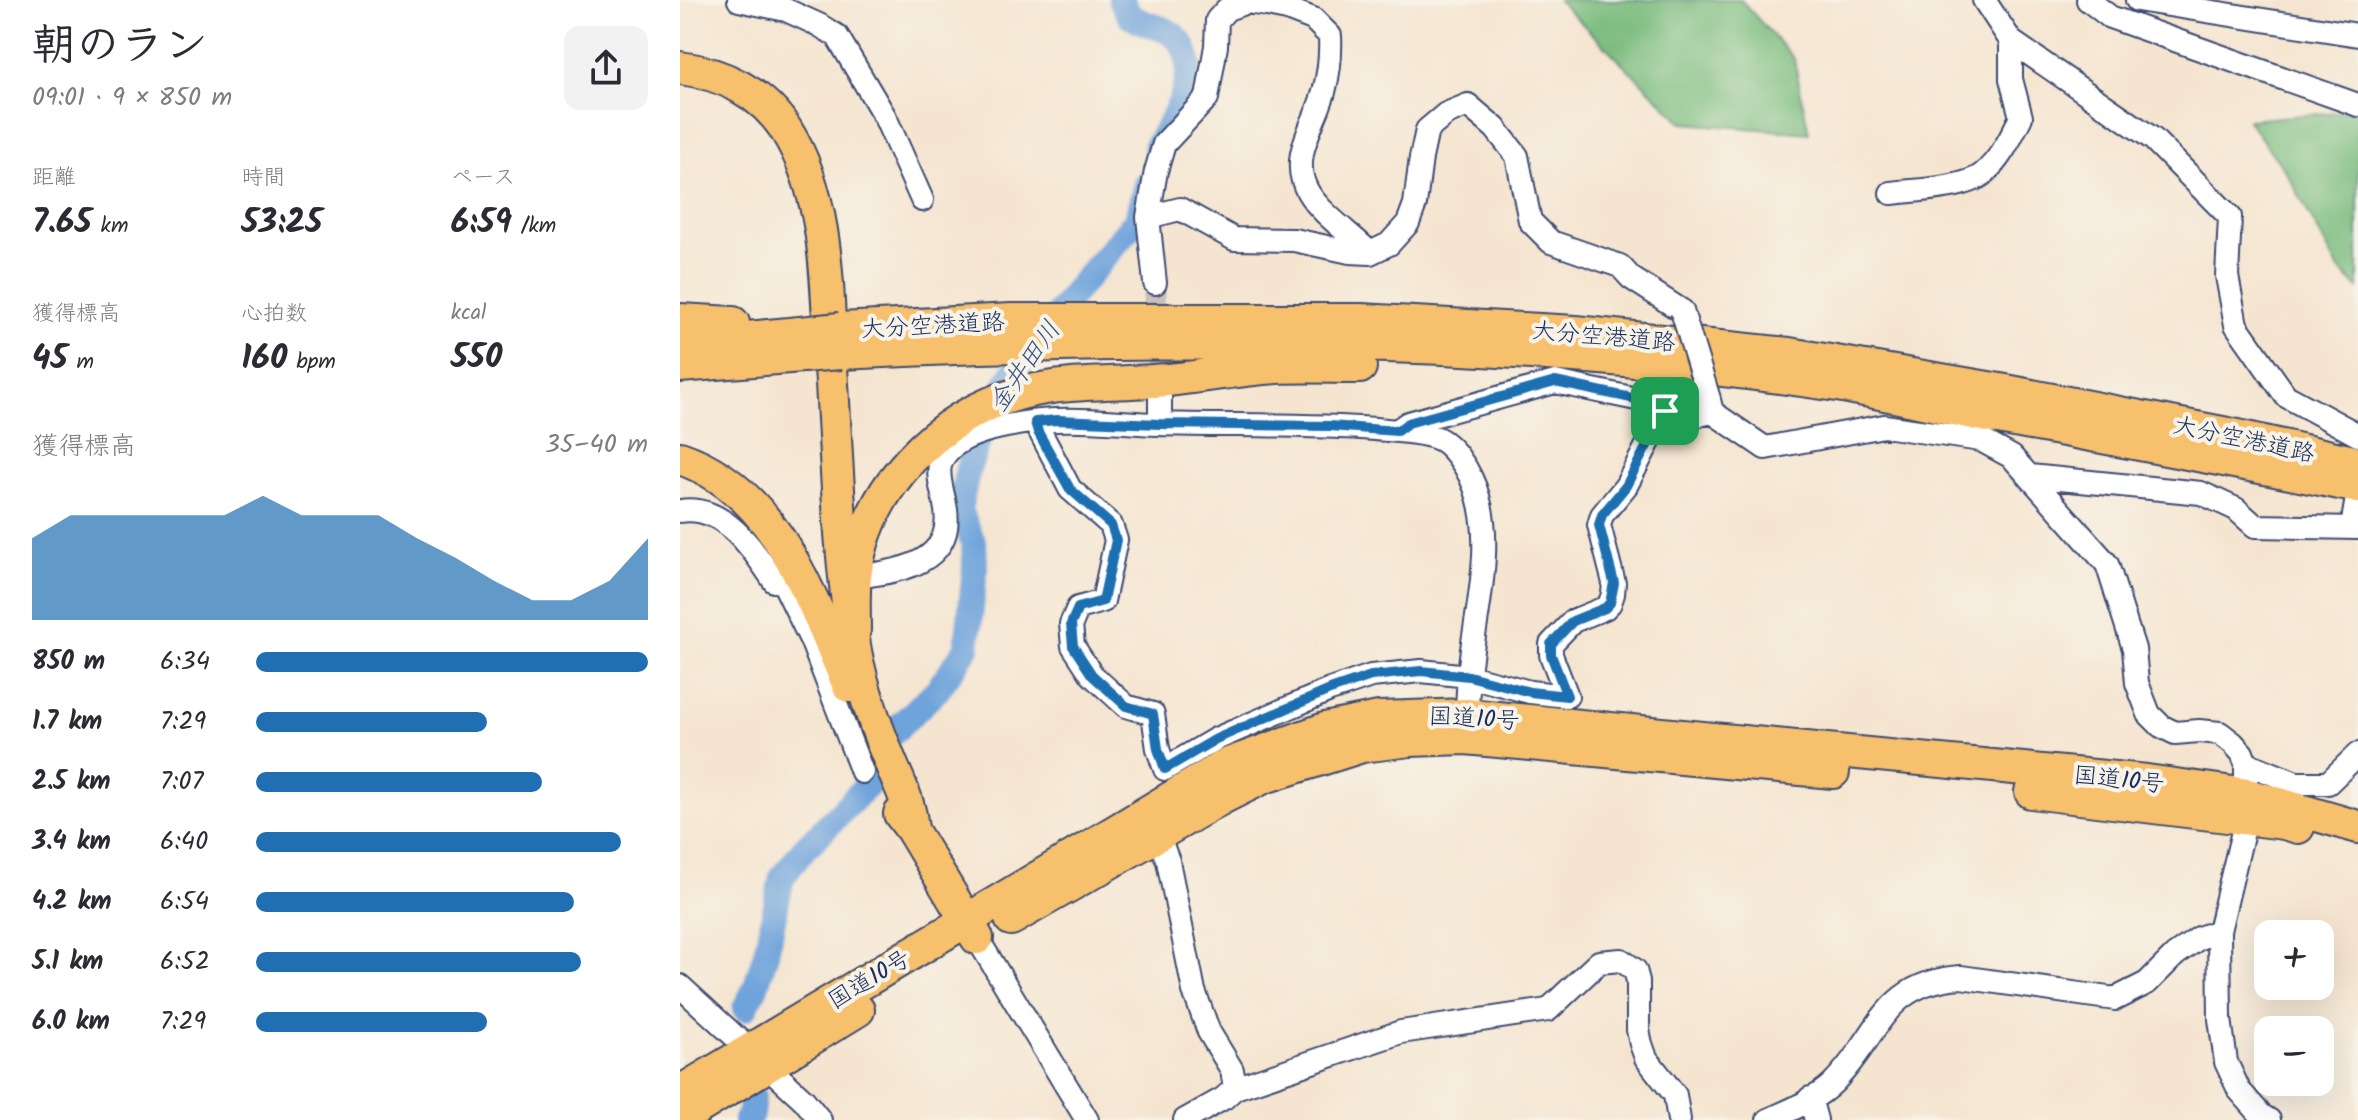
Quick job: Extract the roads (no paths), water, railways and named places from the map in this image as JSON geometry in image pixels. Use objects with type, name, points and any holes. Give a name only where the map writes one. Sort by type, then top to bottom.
[{"type":"highway","points":[[680,68],[718,76],[742,87],[765,105],[785,129],[814,195],[828,308],[845,576],[879,772],[898,813],[912,830],[972,930]]},
{"type":"highway","points":[[680,84],[706,89],[731,100],[753,118],[774,144],[790,173],[802,211],[838,619],[852,692]]},
{"type":"highway","points":[[680,320],[729,323],[800,337]]},
{"type":"highway","name":"大分空港道路","points":[[800,337],[839,333],[1074,332],[1361,320],[1576,332],[1789,354],[2006,391],[2238,436],[2358,463]]},
{"type":"highway","name":"大分空港道路","points":[[1074,332],[1386,345],[1617,360],[1831,385],[2215,457],[2358,490]]},
{"type":"highway","points":[[680,344],[800,337]]},
{"type":"highway","points":[[680,366],[800,337]]},
{"type":"highway","points":[[854,630],[855,577],[860,552],[884,492],[930,441],[956,420],[979,426],[1029,407],[1056,387],[1166,380],[1265,368],[1547,368],[1831,385]]},
{"type":"highway","points":[[680,458],[712,473],[742,497],[783,543],[870,728]]},
{"type":"highway","name":"国道10号","points":[[972,930],[1379,718],[2147,781],[2247,807],[2358,827]]},
{"type":"highway","name":"国道10号","points":[[680,1119],[758,1059],[972,930],[1226,765],[1328,742]]},
{"type":"highway","name":"国道10号","points":[[2247,807],[2284,823],[2358,846]]},
{"type":"highway","name":"国道10号","points":[[680,1092],[758,1059]]},
{"type":"street","points":[[739,0],[805,9],[837,36],[885,117],[922,200]]},
{"type":"street","points":[[1984,0],[2011,41],[2153,139],[2230,217],[2227,276],[2236,325],[2286,396],[2358,435]]},
{"type":"street","points":[[2088,0],[2110,17],[2358,105]]},
{"type":"street","points":[[2137,0],[2358,35]]},
{"type":"street","points":[[1155,283],[1148,217],[1164,144],[1207,98],[1217,20],[1227,9],[1247,2],[1287,9],[1313,19],[1330,36],[1331,59],[1324,93],[1305,141],[1300,159],[1301,174],[1316,202],[1370,253]]},
{"type":"street","points":[[1891,193],[1953,185],[1981,176],[2006,146],[2021,117],[2011,79],[2011,41]]},
{"type":"street","points":[[1148,217],[1180,209],[1234,239],[1294,240],[1370,253],[1389,244],[1408,223],[1415,204],[1427,130],[1446,114],[1468,105],[1495,128],[1517,156],[1530,221],[1551,242],[1620,266],[1631,278],[1682,311],[1710,405],[1765,448],[1884,426],[1981,440],[2012,457],[2107,564],[2134,649],[2137,683],[2149,714],[2161,726],[2175,733],[2220,733],[2242,753],[2246,763],[2247,807],[2219,931],[2220,1019],[2226,1062],[2239,1090],[2269,1120]]},
{"type":"street","points":[[1397,431],[1408,423],[1555,382],[1646,401],[1686,418],[1710,405]]},
{"type":"street","points":[[1160,394],[1160,424]]},
{"type":"street","points":[[1029,407],[1038,432],[1070,489],[1111,525],[1116,540],[1103,601],[1078,608],[1071,624],[1073,646],[1092,675],[1126,706],[1153,714],[1158,749],[1165,769],[1216,739],[1322,693],[1371,676],[1421,671],[1469,676],[1530,692],[1567,696],[1551,655],[1551,644],[1573,621],[1610,603],[1614,583],[1599,525],[1602,515],[1626,486],[1665,411]]},
{"type":"street","points":[[1029,407],[1057,420],[1330,426],[1397,431],[1440,440],[1457,456],[1471,478],[1479,502],[1483,559],[1466,726]]},
{"type":"street","points":[[863,576],[919,563],[938,546],[947,514],[939,488],[939,470],[950,449],[979,426]]},
{"type":"street","points":[[2030,476],[2201,493],[2236,509],[2255,526],[2355,528],[2358,490]]},
{"type":"street","points":[[680,511],[695,508],[719,519],[746,543],[774,581],[788,583],[812,642],[879,772]]},
{"type":"street","points":[[1322,693],[1328,742]]},
{"type":"street","points":[[2246,763],[2296,783],[2328,783],[2358,754]]},
{"type":"street","points":[[1158,835],[1168,861],[1194,991],[1209,1032],[1232,1070],[1235,1088]]},
{"type":"street","points":[[972,930],[1087,1120]]},
{"type":"street","points":[[1768,1120],[1813,1109],[1847,1069],[1882,1017],[1910,989],[1938,979],[1961,977],[2115,999],[2147,983],[2175,955],[2199,938],[2219,931]]},
{"type":"street","points":[[1185,1120],[1224,1098],[1235,1088],[1401,1032],[1548,1010],[1599,962],[1621,960],[1635,970],[1638,981],[1638,1030],[1646,1058],[1675,1095],[1679,1120]]},
{"type":"street","points":[[680,986],[804,1100],[820,1120]]},
{"type":"waterway","name":"金井田川","points":[[1121,0],[1131,16],[1165,30],[1176,37],[1185,49],[1188,78],[1184,93],[1156,146]]},
{"type":"waterway","name":"金井田川","points":[[745,1008],[755,989],[766,953],[782,877],[804,849],[876,777],[878,757],[888,737],[938,689],[967,648],[975,567],[974,544],[959,509],[968,469],[986,420],[1012,375],[1077,289],[1137,219],[1146,184]]},
{"type":"waterway","name":"金井田川","points":[[746,1120],[751,1114],[753,1096]]},
{"type":"tunnel","points":[[1155,283],[1160,393]]}]
